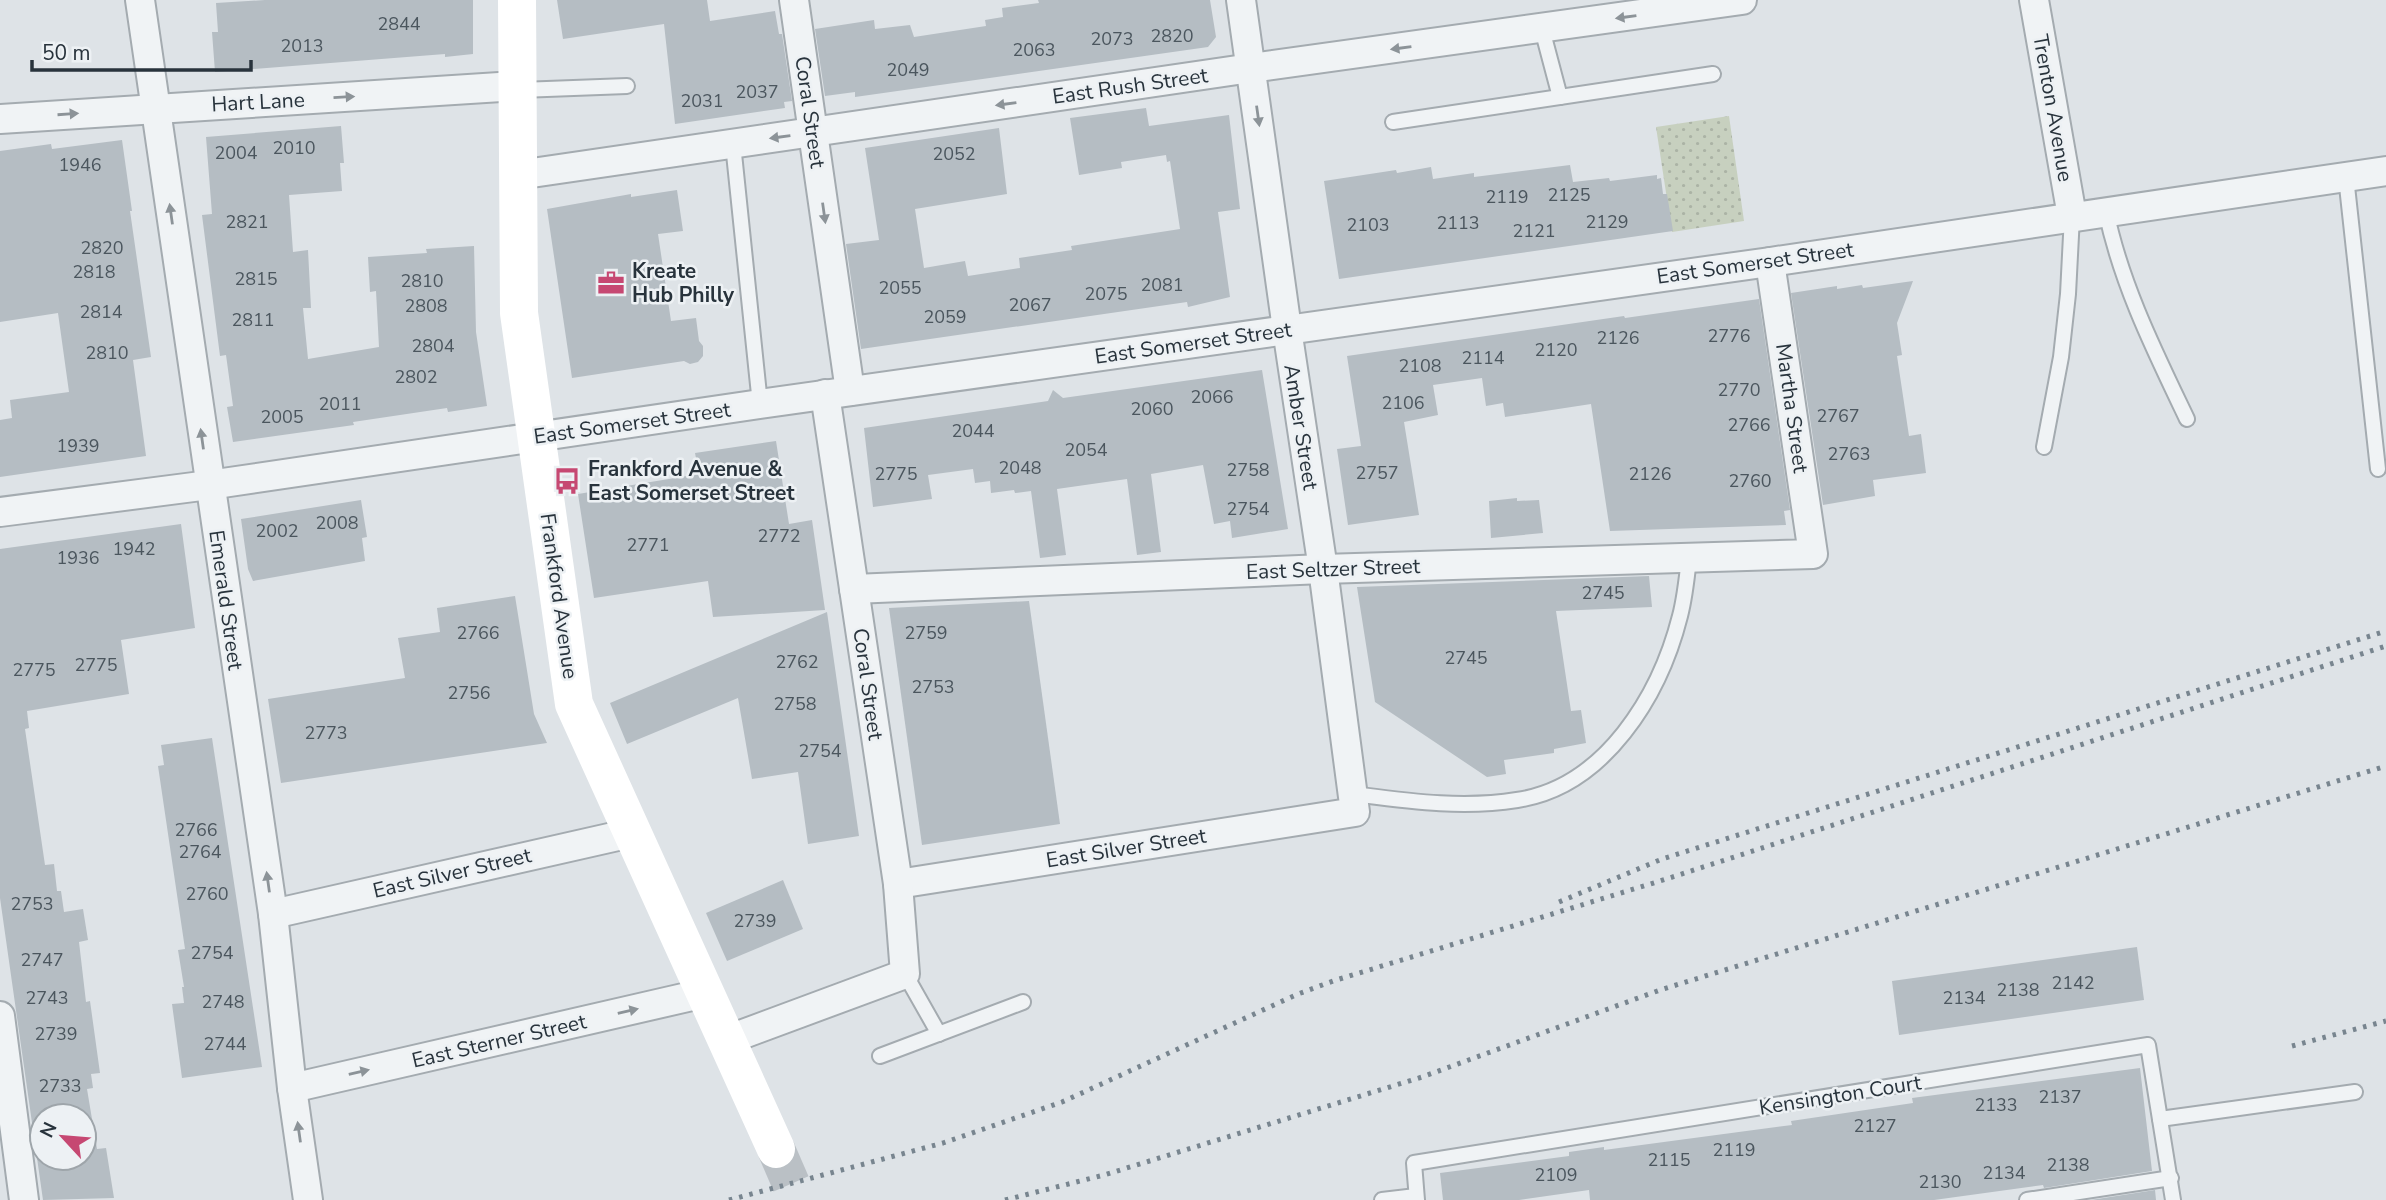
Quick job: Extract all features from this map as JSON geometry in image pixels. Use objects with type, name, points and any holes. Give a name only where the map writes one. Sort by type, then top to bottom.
[{"type":"main road","name":"Frankford Avenue","points":[[517,0],[519,313],[574,704],[776,1149]]},
{"type":"street","name":"Emerald Street","points":[[140,0],[272,914],[308,1200]]},
{"type":"street","name":"Coral Street","points":[[794,0],[812,132],[854,589],[898,884],[905,974]]},
{"type":"street","name":"Amber Street","points":[[1241,0],[1354,803]]},
{"type":"street","name":"East Rush Street","points":[[518,175],[1251,68],[1742,0]]},
{"type":"street","name":"Trenton Avenue","points":[[2034,0],[2072,216]]},
{"type":"street","name":"Hart Lane","points":[[0,119],[516,88]]},
{"type":"street","name":"East Somerset Street","points":[[0,513],[1770,262],[2386,171]]},
{"type":"street","name":"Martha Street","points":[[1770,262],[1813,554]]},
{"type":"street","name":"East Seltzer Street","points":[[854,589],[1323,569],[1813,554]]},
{"type":"street","name":"East Silver Street","points":[[898,884],[1354,803]]},
{"type":"street","name":"East Silver Street","points":[[272,914],[631,833]]},
{"type":"street","points":[[727,1040],[905,974]]},
{"type":"street","name":"East Sterner Street","points":[[292,1088],[705,993]]},
{"type":"street","points":[[1,1025],[10,1164],[24,1200]]},
{"type":"lane","points":[[1542,29],[1560,97]]},
{"type":"lane","points":[[1393,122],[1713,74]]},
{"type":"lane","points":[[516,88],[627,86]]},
{"type":"lane","points":[[733,144],[760,404]]},
{"type":"lane","points":[[2346,177],[2378,469]]},
{"type":"lane","points":[[2105,211],[2114,249],[2154,349],[2187,419]]},
{"type":"lane","points":[[2044,447],[2061,357],[2072,216]]},
{"type":"lane","points":[[1354,803],[1471,805],[1520,800],[1570,783],[1606,755],[1637,715],[1663,666],[1681,613],[1689,558]]},
{"type":"lane","points":[[905,974],[939,1034]]},
{"type":"lane","points":[[880,1056],[1023,1002]]},
{"type":"lane","name":"Kensington Court","points":[[1417,1198],[1414,1163],[2148,1045],[2173,1200]]},
{"type":"lane","points":[[2160,1119],[2356,1092]]},
{"type":"lane","points":[[2027,1200],[2171,1178]]},
{"type":"lane","points":[[1382,1200],[1417,1198]]},
{"type":"green space","points":[[1729,116],[1744,221],[1672,232],[1656,127]]},
{"type":"building","points":[[265,0],[473,0],[473,54],[215,72],[212,32],[218,32],[216,3]]},
{"type":"building","points":[[557,0],[707,0],[710,21],[775,11],[779,34],[782,34],[792,101],[784,102],[785,108],[675,124],[664,24],[563,39]]},
{"type":"building","points":[[1038,0],[1210,0],[1216,37],[1208,47],[855,97],[855,92],[825,96],[815,29],[874,20],[875,29],[910,25],[914,37],[986,26],[985,20],[1003,17],[1002,8],[1039,3]]},
{"type":"building","points":[[1146,108],[1149,126],[1229,115],[1240,209],[1218,212],[1230,297],[1188,307],[1187,302],[861,349],[846,244],[879,240],[865,148],[999,128],[1007,194],[915,209],[924,268],[965,261],[968,276],[1020,268],[1019,258],[1072,250],[1071,246],[1180,229],[1170,161],[1167,162],[1166,155],[1121,162],[1122,168],[1079,175],[1070,118]]},
{"type":"building","points":[[341,126],[344,163],[340,163],[342,191],[289,195],[293,252],[308,250],[311,308],[303,308],[308,359],[379,347],[376,291],[370,292],[368,257],[427,253],[426,249],[474,246],[476,332],[487,406],[448,412],[447,408],[353,422],[354,425],[233,442],[227,407],[233,406],[226,355],[220,356],[202,215],[212,214],[206,137]]},
{"type":"building","points":[[122,140],[151,357],[133,360],[146,456],[0,477],[0,420],[12,418],[10,400],[69,392],[58,313],[0,322],[0,151],[51,144],[52,149]]},
{"type":"building","points":[[1570,165],[1573,182],[1657,175],[1657,179],[1661,178],[1663,194],[1667,194],[1673,231],[1339,279],[1324,181],[1431,167],[1433,179],[1474,173],[1474,177]]},
{"type":"building","name":"Kreate Hub Philly","points":[[677,190],[683,231],[658,234],[671,321],[696,318],[703,356],[698,362],[690,364],[684,361],[572,378],[547,209],[631,194],[631,197]]},
{"type":"building","points":[[1913,281],[1897,323],[1902,355],[1897,356],[1909,436],[1921,434],[1926,473],[1873,480],[1875,496],[1823,505],[1791,293],[1837,286],[1837,289],[1862,285],[1863,288]]},
{"type":"building","points":[[1759,299],[1790,510],[1784,511],[1786,525],[1610,531],[1591,404],[1505,417],[1503,403],[1486,406],[1482,378],[1433,385],[1438,415],[1404,422],[1419,515],[1348,525],[1337,449],[1361,446],[1347,356]]},
{"type":"building","points":[[1262,370],[1288,529],[1232,538],[1230,521],[1214,524],[1203,465],[1151,474],[1161,552],[1137,555],[1127,479],[1057,489],[1066,555],[1040,558],[1031,491],[991,493],[990,481],[975,483],[973,469],[928,475],[932,499],[873,507],[864,428],[1048,401],[1053,390],[1063,398]]},
{"type":"building","points":[[776,441],[789,524],[812,520],[825,610],[713,617],[708,581],[594,598],[578,494],[699,474],[695,453]]},
{"type":"building","points":[[1517,498],[1517,501],[1539,500],[1543,533],[1491,538],[1489,501]]},
{"type":"building","points":[[361,500],[367,537],[362,538],[365,561],[253,581],[248,569],[241,519]]},
{"type":"building","points":[[181,524],[195,628],[121,640],[129,694],[27,711],[29,728],[25,729],[45,865],[54,864],[57,891],[61,891],[64,912],[83,909],[88,940],[79,942],[86,1002],[90,1001],[100,1073],[91,1074],[93,1088],[87,1089],[89,1102],[29,1102],[0,898],[0,549]]},
{"type":"building","points":[[1649,576],[1652,607],[1556,611],[1571,711],[1581,710],[1586,743],[1554,749],[1554,753],[1504,760],[1506,774],[1487,777],[1375,702],[1357,587]]},
{"type":"building","points":[[515,596],[534,714],[547,743],[281,783],[268,699],[405,678],[398,638],[440,632],[437,608]]},
{"type":"building","points":[[1029,601],[1060,824],[922,845],[889,608]]},
{"type":"building","points":[[827,612],[859,836],[808,844],[798,772],[752,779],[738,698],[627,744],[610,703]]},
{"type":"building","points":[[212,738],[262,1067],[182,1078],[172,1004],[184,1003],[178,950],[185,949],[158,766],[164,765],[161,745]]},
{"type":"building","points":[[783,880],[803,929],[727,961],[706,913]]},
{"type":"building","points":[[2137,947],[2144,1000],[1899,1035],[1892,981]]},
{"type":"building","points":[[2140,1068],[2152,1171],[2044,1188],[2043,1185],[1934,1200],[1590,1200],[1589,1190],[1519,1200],[1443,1200],[1440,1173],[1569,1156],[1569,1152],[1604,1147],[1604,1150],[1792,1125],[1791,1121],[1913,1103],[1912,1098]]},
{"type":"building","points":[[106,1148],[114,1198],[43,1200],[39,1172],[98,1172],[98,1149]]},
{"type":"building","points":[[2155,1190],[2156,1200],[2091,1200]]},
{"type":"tunnel","points":[[776,1149],[798,1200]]},
{"type":"railway","points":[[1559,902],[1662,859],[2386,631]]},
{"type":"railway","points":[[729,1200],[943,1143],[1062,1102],[1298,994],[1333,981],[1660,881],[2386,646]]},
{"type":"railway","points":[[1005,1200],[1104,1175],[1422,1077],[1660,990],[2386,766]]},
{"type":"railway","points":[[2292,1046],[2386,1021]]},
{"type":"place","name":"Kreate Hub Philly","points":[[611,283]]},
{"type":"place","name":"Frankford Avenue & East Somerset Street","points":[[567,481]]}]
